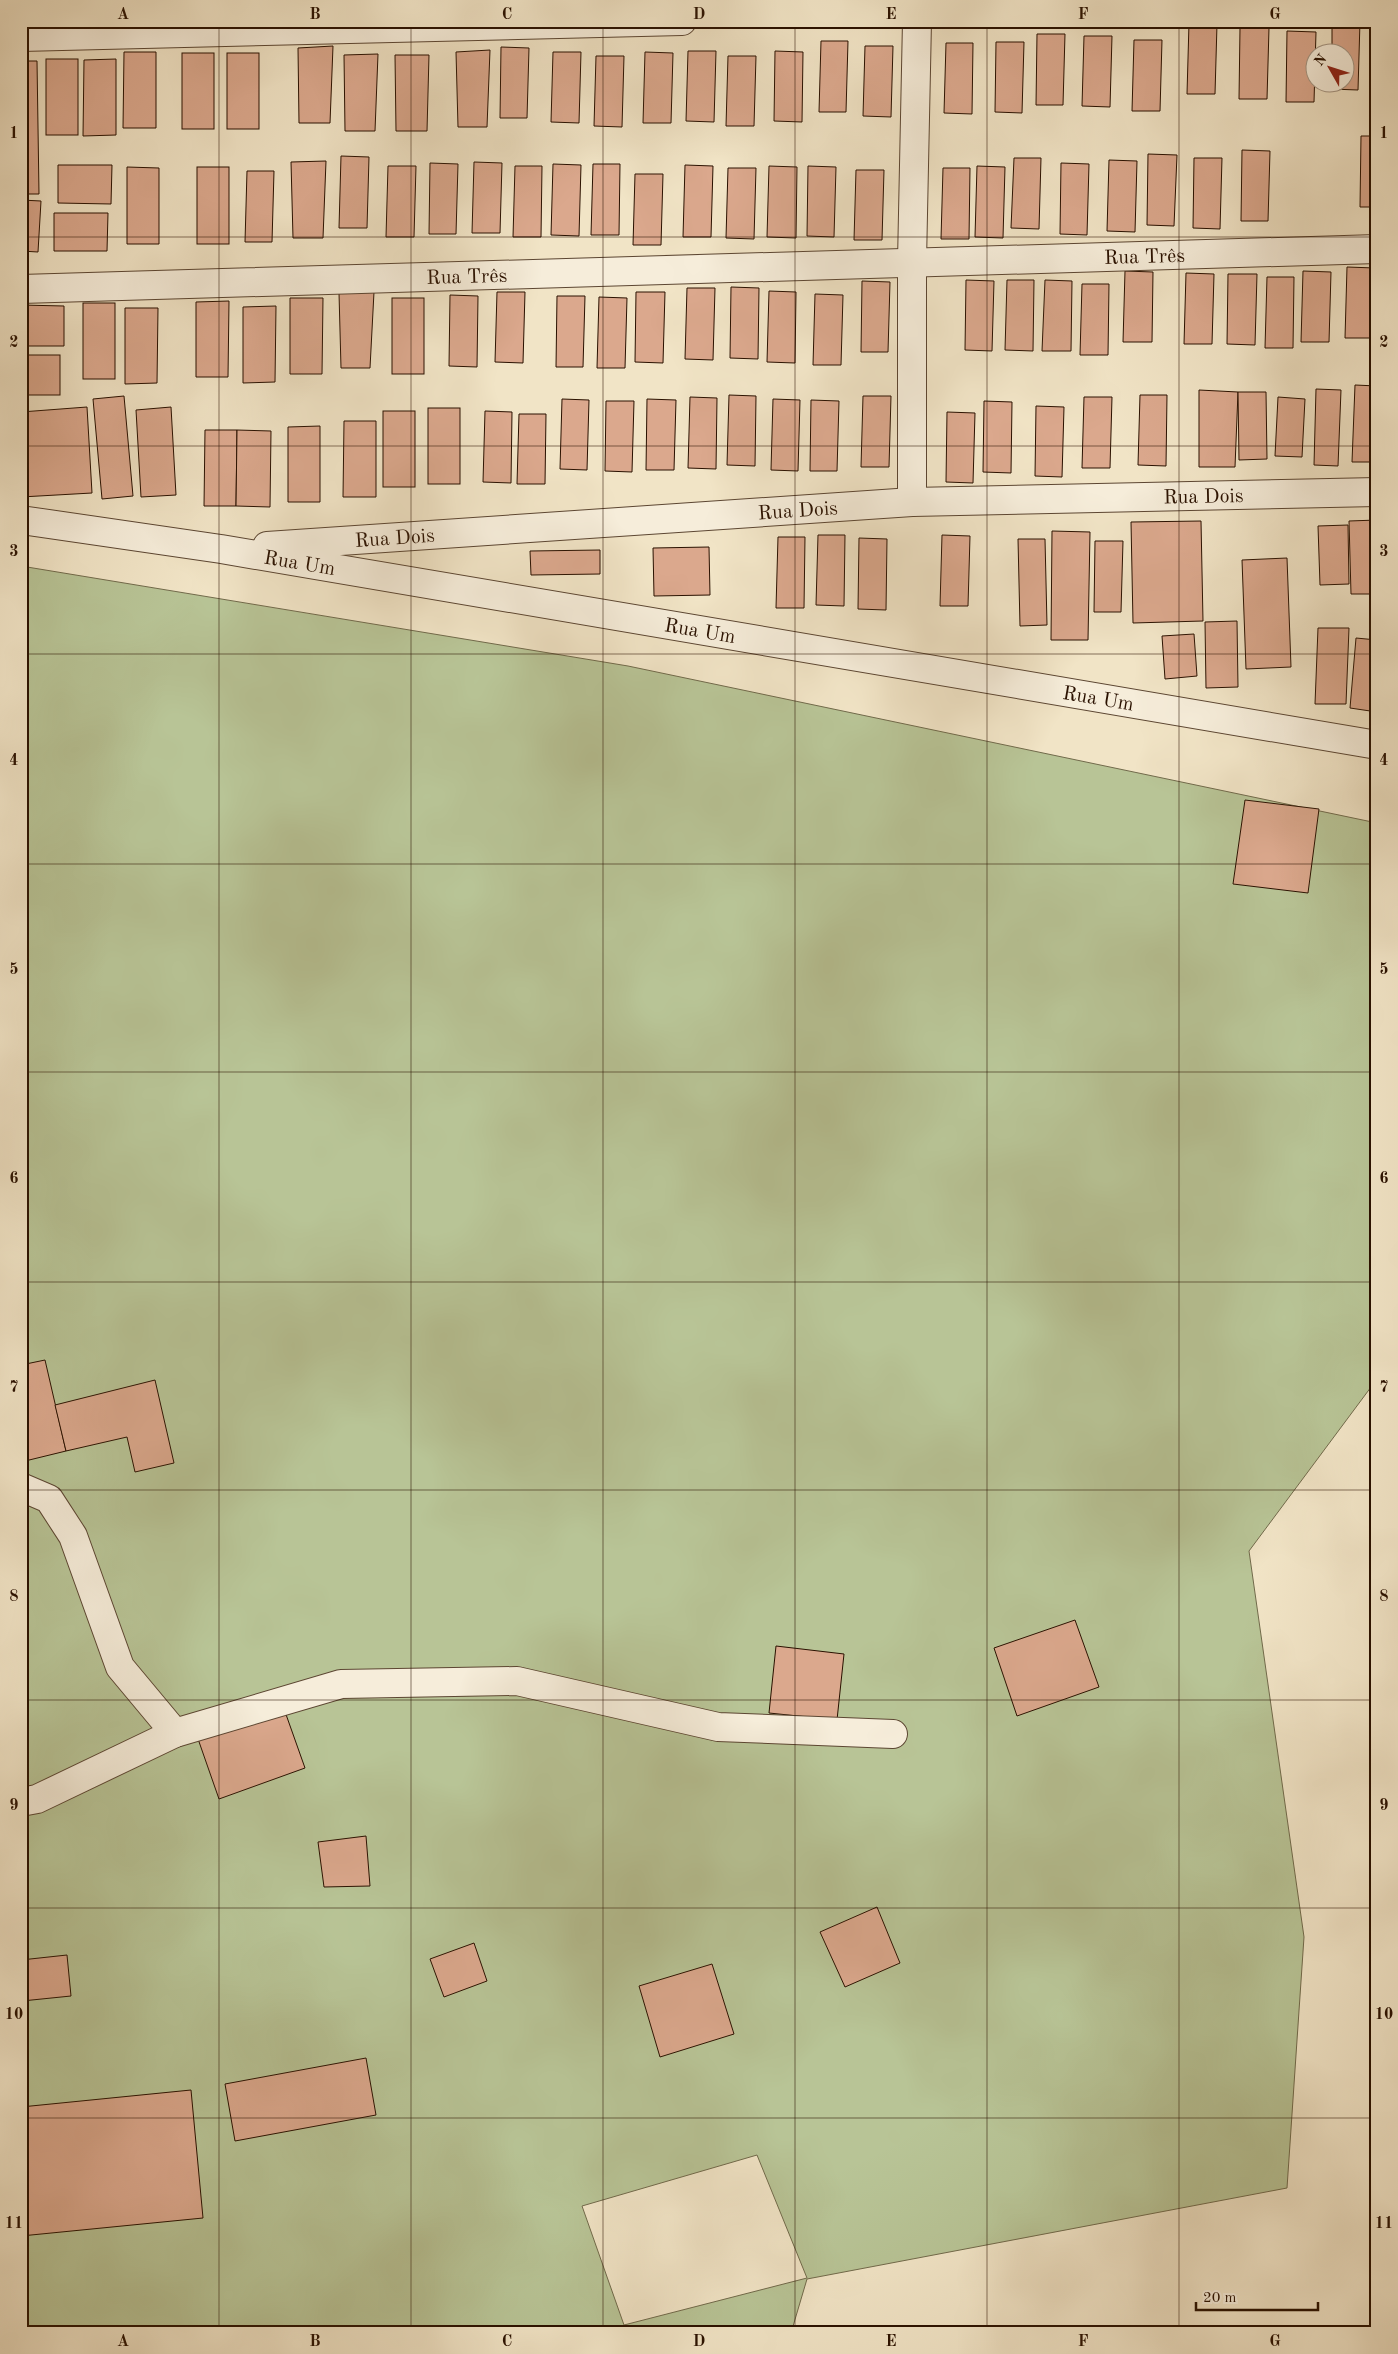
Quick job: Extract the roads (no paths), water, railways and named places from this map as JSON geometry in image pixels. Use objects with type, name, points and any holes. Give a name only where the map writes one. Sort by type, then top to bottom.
[{"type":"street","points":[[21,36],[682,21]]},
{"type":"street","points":[[912,502],[912,262],[917,21]]},
{"type":"street","name":"Rua Três","points":[[21,288],[1377,249]]},
{"type":"street","name":"Rua Dois","points":[[221,550],[912,502],[1377,492]]},
{"type":"street","name":"Rua Um","points":[[21,520],[221,550],[1377,745]]},
{"type":"street","points":[[21,1487],[49,1499],[73,1536],[120,1667],[175,1733]]},
{"type":"street","points":[[21,1802],[37,1799],[175,1733],[341,1684],[517,1681],[718,1727],[893,1734]]}]
